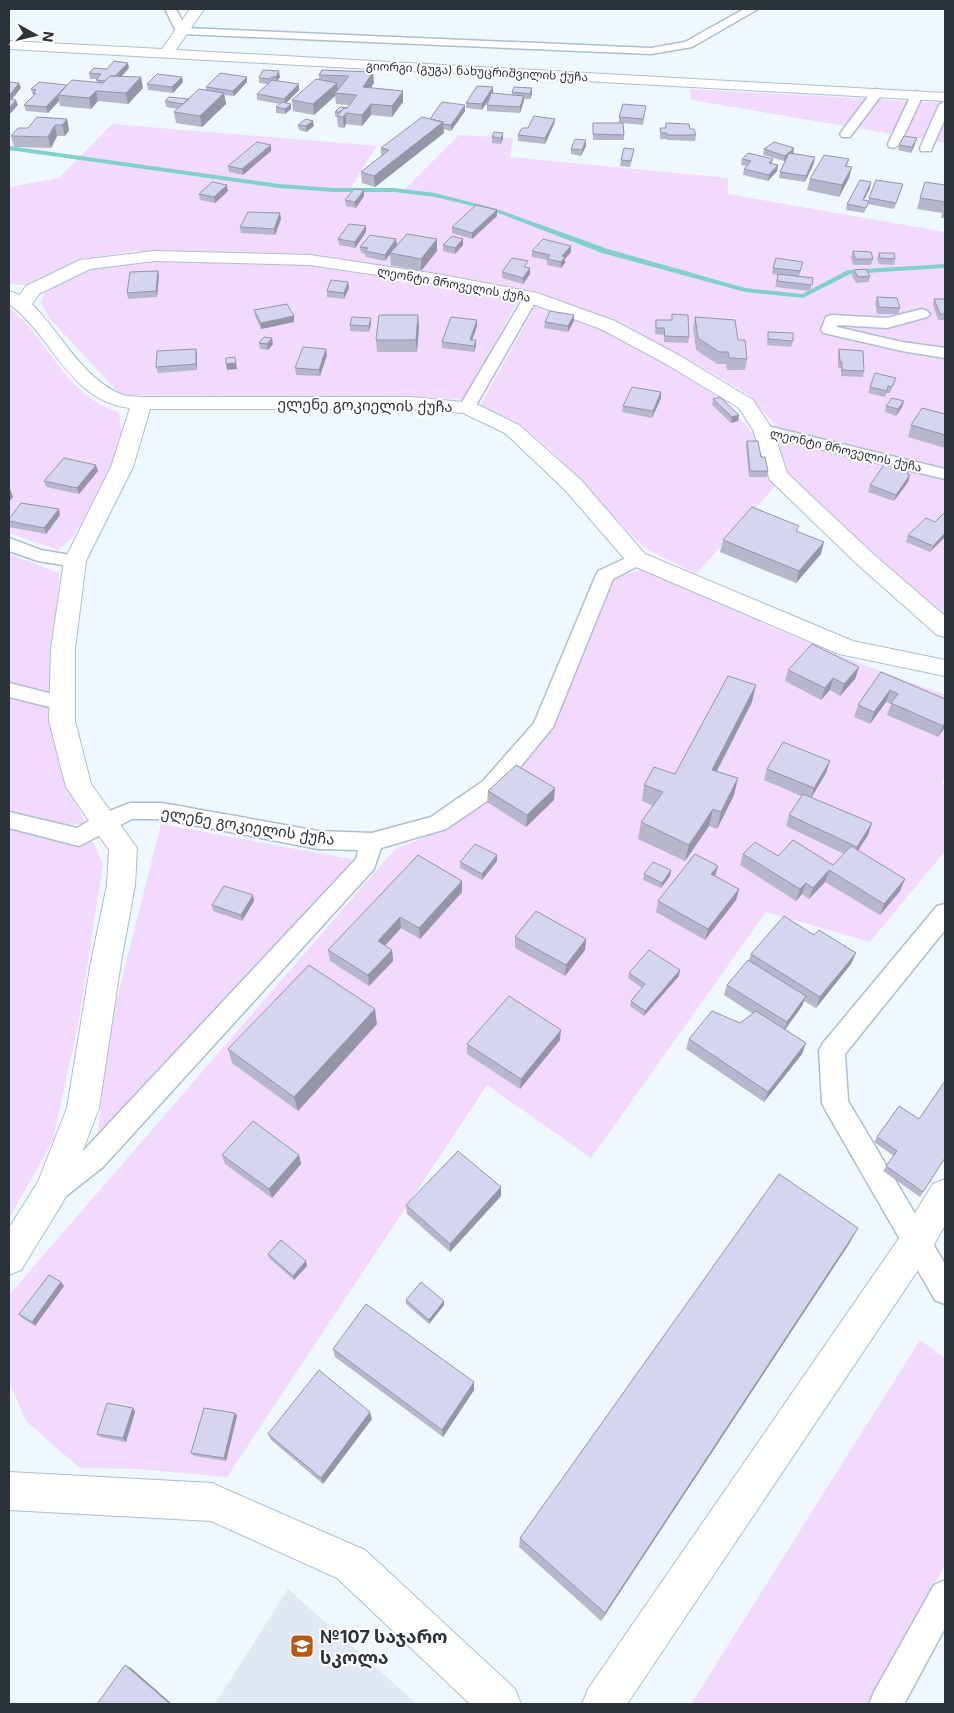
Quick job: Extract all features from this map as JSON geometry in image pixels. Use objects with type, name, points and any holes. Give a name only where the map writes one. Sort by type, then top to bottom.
[{"type":"street","points":[[166,54],[197,9]]},
{"type":"street","name":"გიორგი (გუგა) ნახუცრიშვილის ქუჩა","points":[[9,45],[945,97]]},
{"type":"street","name":"ლეონტი მროველის ქუჩა","points":[[16,300],[32,290],[86,264],[154,256],[310,260],[437,279],[531,297],[608,325],[673,360],[746,404],[763,430]]},
{"type":"street","name":"ელენე გოკიელის ქუჩა","points":[[16,300],[86,379],[116,399],[142,403],[410,403],[467,407],[512,429],[573,485],[637,559]]},
{"type":"street","points":[[9,1258],[51,1190],[83,1108],[106,962],[121,885],[123,848],[79,787],[62,721],[63,649],[75,561],[122,467],[142,403]]},
{"type":"street","points":[[763,430],[777,475],[864,558],[945,629]]},
{"type":"street","points":[[637,559],[848,648],[945,668]]},
{"type":"street","points":[[603,1704],[916,1243],[945,1195]]},
{"type":"street","points":[[9,1491],[212,1502],[351,1564],[500,1704]]},
{"type":"lane","points":[[171,9],[182,31],[651,51],[688,45],[752,9]]},
{"type":"lane","points":[[846,134],[877,93]]},
{"type":"lane","points":[[894,144],[917,96]]},
{"type":"lane","points":[[926,148],[945,105]]},
{"type":"lane","points":[[467,407],[531,297]]},
{"type":"lane","points":[[922,314],[887,323],[831,320],[829,330],[922,351],[945,353]]},
{"type":"lane","name":"ლეონტი მროველის ქუჩა","points":[[763,430],[945,474]]},
{"type":"lane","points":[[9,544],[38,555],[75,561]]},
{"type":"lane","name":"ელენე გოკიელის ქუჩა","points":[[9,820],[79,837],[105,822],[130,811],[162,811],[318,840],[372,842],[438,822],[492,787],[543,726],[605,575],[637,559]]},
{"type":"lane","points":[[9,690],[62,702]]},
{"type":"lane","points":[[51,1190],[94,1158],[366,863],[372,842]]},
{"type":"lane","points":[[945,913],[832,1051],[835,1103],[945,1290]]},
{"type":"lane","points":[[886,1704],[945,1596]]},
{"type":"shaded area","points":[[690,89],[945,103],[945,143],[691,100]]},
{"type":"shaded area","points":[[112,124],[377,146],[351,187],[401,193],[459,135],[513,138],[510,157],[728,178],[728,194],[945,232],[945,470],[778,429],[749,395],[693,362],[607,321],[540,293],[314,255],[197,251],[136,251],[81,259],[25,285],[9,284],[9,187],[59,178]]},
{"type":"shaded area","points":[[154,259],[317,266],[438,284],[518,300],[464,400],[438,398],[121,395],[50,319],[40,302],[48,288],[91,266]]},
{"type":"shaded area","points":[[536,305],[548,305],[655,352],[728,405],[758,439],[778,483],[696,574],[643,547],[557,456],[521,425],[480,406]]},
{"type":"shaded area","points":[[9,307],[33,331],[62,370],[81,391],[92,400],[119,412],[122,436],[108,477],[73,537],[58,550],[9,533]]},
{"type":"shaded area","points":[[786,440],[945,478],[945,615],[789,480],[772,444]]},
{"type":"shaded area","points":[[9,554],[59,573],[51,728],[71,794],[86,824],[58,825],[9,813]]},
{"type":"shaded area","points":[[641,570],[835,654],[945,695],[945,777],[942,781],[945,789],[945,851],[870,942],[766,912],[591,1158],[487,1085],[227,1477],[138,1469],[80,1468],[26,1421],[9,1381],[9,1295],[395,849],[441,831],[502,788],[547,736],[614,578]]},
{"type":"shaded area","points":[[161,824],[356,860],[97,1138],[110,1026]]},
{"type":"shaded area","points":[[9,828],[57,840],[92,840],[103,864],[79,1020],[53,1140],[9,1219]]},
{"type":"shaded area","points":[[920,1340],[945,1358],[945,1565],[868,1704],[691,1704]]},
{"type":"shaded area","name":"№107 საჯარო სკოლა","points":[[288,1589],[417,1704],[215,1704]]},
{"type":"building","points":[[114,61],[128,63],[115,76],[110,76],[105,81],[96,80],[101,74],[89,73],[94,68],[107,69]]},
{"type":"building","points":[[263,70],[279,71],[276,77],[271,77],[270,79],[259,78]]},
{"type":"building","points":[[322,70],[373,72],[363,87],[403,91],[392,106],[371,104],[362,115],[346,113],[343,117],[337,116],[344,108],[347,108],[357,95],[335,93],[349,76],[319,75]]},
{"type":"building","points":[[220,73],[247,77],[233,91],[206,87]]},
{"type":"building","points":[[157,74],[182,77],[172,87],[147,84]]},
{"type":"building","points":[[110,76],[141,77],[126,93],[96,91],[89,98],[58,95],[72,80],[103,83]]},
{"type":"building","points":[[316,79],[337,83],[313,104],[292,100]]},
{"type":"building","points":[[272,80],[299,84],[284,99],[257,94]]},
{"type":"building","points":[[9,82],[19,83],[9,96]]},
{"type":"building","points":[[39,82],[67,85],[46,107],[24,105],[36,93],[33,93],[36,90],[31,89]]},
{"type":"building","points":[[477,86],[493,87],[482,104],[466,103]]},
{"type":"building","points":[[514,87],[532,88],[530,94],[512,92]]},
{"type":"building","points":[[199,89],[224,93],[200,116],[174,112]]},
{"type":"building","points":[[491,93],[524,96],[520,107],[487,105]]},
{"type":"building","points":[[169,97],[189,99],[183,104],[165,101]]},
{"type":"building","points":[[9,99],[16,100],[9,108]]},
{"type":"building","points":[[282,102],[291,104],[285,109],[276,107]]},
{"type":"building","points":[[442,102],[465,105],[451,125],[430,119]]},
{"type":"building","points":[[623,104],[646,106],[643,119],[619,117]]},
{"type":"building","points":[[340,107],[347,108],[340,112],[335,112]]},
{"type":"building","points":[[534,116],[555,119],[545,138],[518,135],[522,128],[528,128]]},
{"type":"building","points":[[37,117],[67,119],[62,125],[55,125],[48,137],[11,136],[18,128],[28,128]]},
{"type":"building","points":[[422,117],[443,122],[374,176],[361,172],[389,150],[381,148]]},
{"type":"building","points":[[306,119],[313,121],[306,126],[298,125]]},
{"type":"building","points":[[593,123],[623,123],[624,135],[593,134]]},
{"type":"building","points":[[666,123],[689,124],[690,129],[694,129],[696,135],[667,135],[667,133],[661,133],[660,128],[666,128]]},
{"type":"building","points":[[494,132],[503,133],[501,138],[492,137]]},
{"type":"building","points":[[904,136],[917,138],[912,147],[899,145]]},
{"type":"building","points":[[575,139],[586,140],[582,150],[571,149]]},
{"type":"building","points":[[257,142],[271,145],[242,169],[228,166]]},
{"type":"building","points":[[774,142],[794,148],[785,156],[764,149]]},
{"type":"building","points":[[624,148],[634,149],[631,161],[621,160]]},
{"type":"building","points":[[748,153],[773,159],[769,163],[778,165],[769,175],[744,169],[751,161],[742,159]]},
{"type":"building","points":[[789,153],[815,157],[806,176],[780,172]]},
{"type":"building","points":[[824,155],[849,159],[845,166],[852,167],[842,185],[810,179]]},
{"type":"building","points":[[860,180],[871,182],[863,200],[869,201],[866,208],[847,204]]},
{"type":"building","points":[[876,180],[903,184],[896,203],[869,198]]},
{"type":"building","points":[[212,182],[227,185],[214,197],[199,194]]},
{"type":"building","points":[[925,182],[945,185],[945,202],[920,198]]},
{"type":"building","points":[[354,189],[364,190],[355,202],[345,200]]},
{"type":"building","points":[[476,205],[497,210],[472,233],[452,227]]},
{"type":"building","points":[[248,212],[280,213],[274,229],[240,227]]},
{"type":"building","points":[[349,224],[366,226],[355,242],[338,239]]},
{"type":"building","points":[[407,234],[437,239],[421,259],[390,253]]},
{"type":"building","points":[[370,235],[396,239],[385,255],[365,251],[368,248],[360,247]]},
{"type":"building","points":[[452,236],[463,239],[455,248],[443,245]]},
{"type":"building","points":[[543,239],[571,246],[562,256],[565,257],[561,262],[547,259],[550,255],[532,251]]},
{"type":"building","points":[[853,251],[871,252],[873,259],[855,259]]},
{"type":"building","points":[[879,253],[894,253],[895,259],[880,258]]},
{"type":"building","points":[[512,258],[528,261],[524,267],[530,268],[523,278],[502,272]]},
{"type":"building","points":[[776,258],[803,262],[800,271],[773,268]]},
{"type":"building","points":[[866,269],[870,276],[858,277],[854,270]]},
{"type":"building","points":[[158,271],[156,291],[127,293],[130,272]]},
{"type":"building","points":[[778,274],[813,278],[812,285],[777,281]]},
{"type":"building","points":[[331,280],[348,282],[344,293],[327,291]]},
{"type":"building","points":[[877,297],[897,298],[900,308],[879,307]]},
{"type":"building","points":[[934,299],[945,299],[945,314],[940,314]]},
{"type":"building","points":[[287,304],[294,316],[261,323],[254,310]]},
{"type":"building","points":[[550,311],[574,315],[568,326],[545,322]]},
{"type":"building","points":[[672,314],[688,315],[689,337],[665,336],[664,328],[656,328],[656,320],[672,320]]},
{"type":"building","points":[[379,315],[418,315],[416,340],[376,340]]},
{"type":"building","points":[[352,317],[371,318],[369,326],[350,325]]},
{"type":"building","points":[[451,317],[477,320],[470,340],[476,340],[474,346],[442,342]]},
{"type":"building","points":[[695,317],[735,320],[738,340],[745,340],[747,359],[729,358],[728,352],[719,352],[698,338]]},
{"type":"building","points":[[768,332],[793,333],[793,341],[768,339]]},
{"type":"building","points":[[264,337],[272,338],[267,344],[259,343]]},
{"type":"building","points":[[303,347],[326,349],[319,370],[295,368]]},
{"type":"building","points":[[196,349],[196,364],[156,367],[157,351]]},
{"type":"building","points":[[839,349],[863,351],[864,371],[842,370]]},
{"type":"building","points":[[235,357],[236,363],[226,364],[226,358]]},
{"type":"building","points":[[875,373],[896,378],[892,387],[888,386],[887,391],[870,387]]},
{"type":"building","points":[[632,387],[661,392],[653,411],[623,406]]},
{"type":"building","points":[[720,397],[739,415],[732,417],[713,399]]},
{"type":"building","points":[[892,398],[904,401],[898,409],[886,406]]},
{"type":"building","points":[[922,408],[945,414],[945,435],[911,425]]},
{"type":"building","points":[[747,441],[758,441],[761,457],[765,457],[768,471],[750,471]]},
{"type":"building","points":[[64,458],[96,465],[77,488],[44,481]]},
{"type":"building","points":[[886,462],[910,470],[907,474],[910,475],[896,495],[870,485]]},
{"type":"building","points":[[21,503],[59,509],[44,528],[9,521]]},
{"type":"building","points":[[752,507],[799,526],[796,531],[824,542],[799,571],[723,540]]},
{"type":"building","points":[[944,513],[945,533],[933,546],[908,535],[926,518],[935,522]]},
{"type":"building","points":[[812,644],[859,667],[844,684],[833,678],[825,688],[788,670]]},
{"type":"building","points":[[881,672],[945,699],[945,722],[943,726],[891,703],[898,694],[890,690],[874,712],[858,705]]},
{"type":"building","points":[[728,676],[756,685],[712,770],[738,778],[721,812],[713,809],[689,845],[641,822],[663,792],[644,785],[654,767],[675,774]]},
{"type":"building","points":[[783,742],[830,761],[814,788],[767,769]]},
{"type":"building","points":[[516,765],[555,788],[527,815],[488,791]]},
{"type":"building","points":[[803,794],[872,823],[857,847],[789,815]]},
{"type":"building","points":[[793,840],[833,865],[851,846],[905,879],[884,904],[829,870],[813,888],[806,883],[800,889],[743,854],[755,842],[778,856]]},
{"type":"building","points":[[475,844],[497,855],[482,874],[460,862]]},
{"type":"building","points":[[695,854],[718,866],[711,874],[739,889],[708,929],[658,901]]},
{"type":"building","points":[[418,855],[462,881],[419,928],[400,917],[378,941],[392,950],[368,975],[328,950]]},
{"type":"building","points":[[653,862],[671,870],[662,883],[644,874]]},
{"type":"building","points":[[224,886],[253,895],[241,915],[212,905]]},
{"type":"building","points":[[536,911],[586,939],[566,965],[515,937]]},
{"type":"building","points":[[784,916],[814,935],[819,930],[856,953],[820,997],[751,954]]},
{"type":"building","points":[[649,950],[680,970],[645,1011],[631,1001],[645,984],[629,973]]},
{"type":"building","points":[[748,960],[806,996],[787,1022],[727,985]]},
{"type":"building","points":[[309,965],[375,1009],[294,1097],[228,1049]]},
{"type":"building","points":[[509,996],[561,1030],[521,1079],[467,1044]]},
{"type":"building","points":[[712,1011],[740,1023],[756,1011],[806,1043],[768,1092],[689,1039]]},
{"type":"building","points":[[945,1081],[945,1158],[923,1192],[886,1166],[897,1151],[877,1137],[899,1106],[919,1119]]},
{"type":"building","points":[[253,1121],[299,1155],[269,1189],[222,1155]]},
{"type":"building","points":[[458,1151],[501,1187],[450,1244],[406,1205]]},
{"type":"building","points":[[779,1174],[858,1228],[605,1613],[520,1538]]},
{"type":"building","points":[[281,1240],[306,1261],[293,1276],[268,1254]]},
{"type":"building","points":[[49,1275],[61,1282],[32,1322],[19,1314]]},
{"type":"building","points":[[421,1282],[444,1301],[429,1320],[406,1300]]},
{"type":"building","points":[[366,1304],[474,1382],[442,1430],[333,1349]]},
{"type":"building","points":[[319,1370],[370,1412],[321,1478],[268,1434]]},
{"type":"building","points":[[107,1403],[133,1408],[123,1438],[97,1434]]},
{"type":"building","points":[[204,1408],[235,1413],[224,1458],[191,1453]]},
{"type":"building","points":[[125,1665],[170,1704],[97,1704]]},
{"type":"waterway","points":[[9,148],[279,186],[334,190],[394,190],[435,195],[495,210],[605,251],[745,290],[803,296],[848,272],[945,266]]},
{"type":"place","name":"№107 საჯარო სკოლა","points":[[302,1646]]}]
